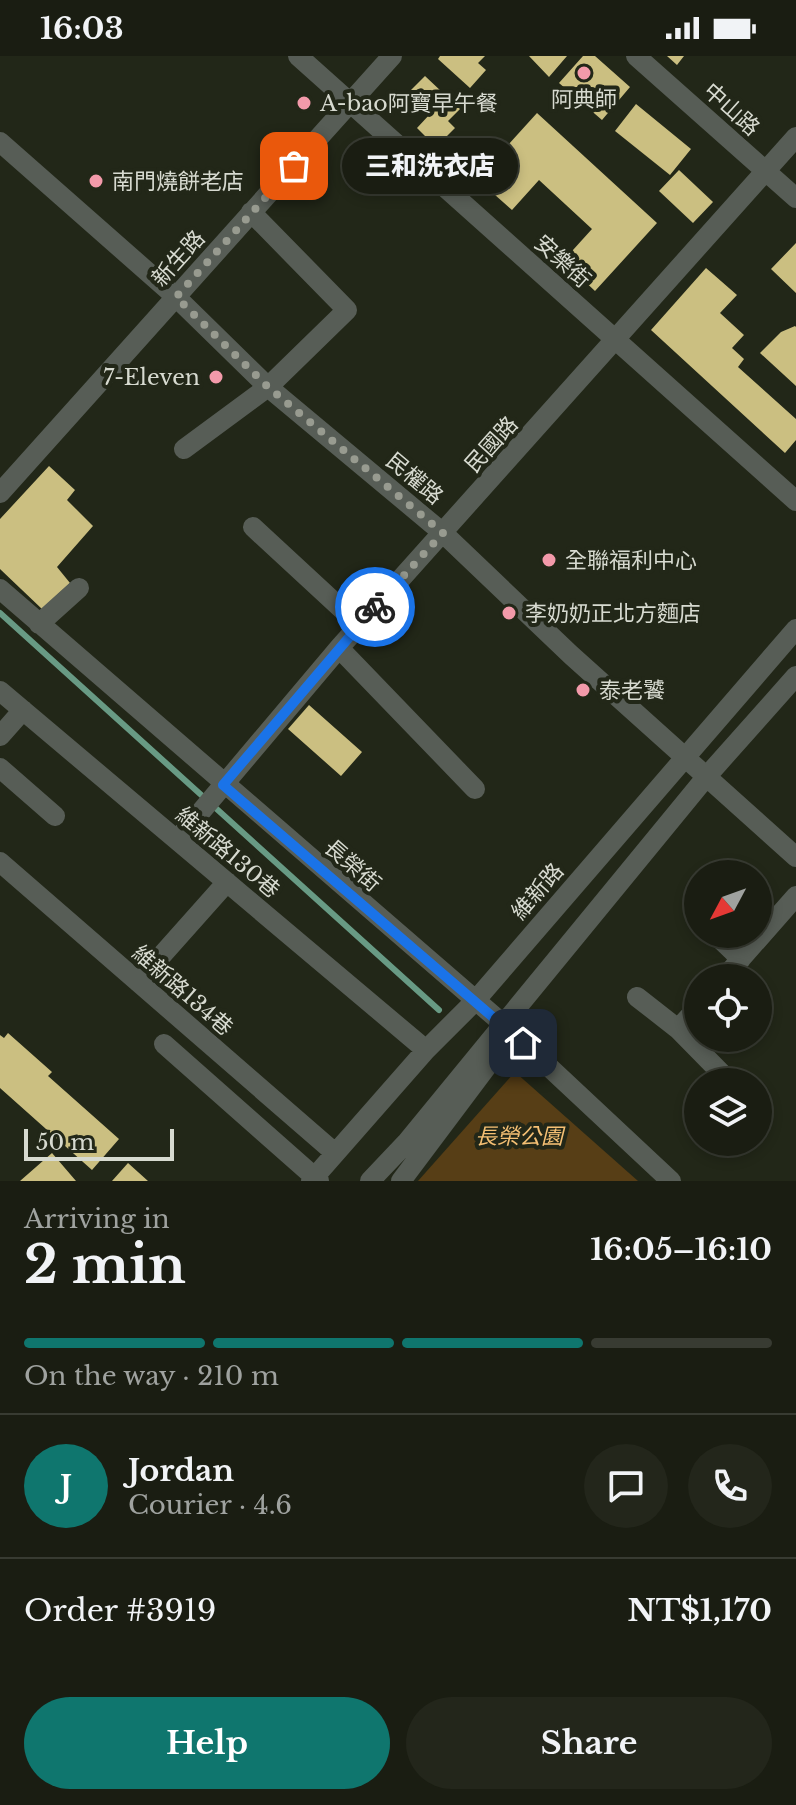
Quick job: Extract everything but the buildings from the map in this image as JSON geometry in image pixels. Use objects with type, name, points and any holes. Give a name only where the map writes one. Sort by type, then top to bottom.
[{"type":"street","name":"安樂街","points":[[298,56],[796,501]]},
{"type":"street","name":"新生路","points":[[0,493],[392,56]]},
{"type":"street","name":"中山路","points":[[636,56],[796,198]]},
{"type":"street","name":"民國路","points":[[177,840],[359,625],[796,137]]},
{"type":"street","name":"民權路","points":[[0,142],[176,297],[268,387],[443,533],[571,655],[796,857]]},
{"type":"street","points":[[184,449],[268,387],[347,310],[251,212]]},
{"type":"street","points":[[253,527],[359,625]]},
{"type":"street","points":[[39,624],[79,588]]},
{"type":"street","name":"長榮街","points":[[0,589],[223,785],[502,1023],[671,1181]]},
{"type":"street","name":"維新路","points":[[315,1180],[426,1050],[475,1001],[796,629]]},
{"type":"street","points":[[339,648],[475,789]]},
{"type":"street","points":[[370,1181],[406,1143],[707,776],[796,676]]},
{"type":"street","name":"維新路130巷","points":[[0,691],[426,1050]]},
{"type":"street","points":[[0,736],[23,710]]},
{"type":"street","points":[[0,768],[55,816]]},
{"type":"street","name":"維新路134巷","points":[[0,862],[335,1153]]},
{"type":"street","points":[[138,982],[227,882]]},
{"type":"street","points":[[737,964],[796,896]]},
{"type":"street","points":[[730,948],[741,959]]},
{"type":"street","points":[[637,997],[678,1029],[716,1068]]},
{"type":"street","points":[[678,1029],[684,1022]]},
{"type":"street","points":[[401,1181],[491,1061],[502,1023]]},
{"type":"street","points":[[164,1044],[315,1180]]},
{"type":"green space","name":"長榮公園","points":[[515,1072],[638,1181],[418,1181]]},
{"type":"waterway","points":[[0,613],[439,1010]]},
{"type":"way so far","points":[[294,166],[176,297],[268,387],[443,533],[375,607]]},
{"type":"place","name":"阿典師","points":[[584,73]]},
{"type":"place","name":"A-bao阿寶早午餐","points":[[304,103]]},
{"type":"place","name":"三和洗衣店","points":[[294,166]]},
{"type":"place","name":"南門燒餅老店","points":[[96,181]]},
{"type":"place","name":"7-Eleven","points":[[216,377]]},
{"type":"place","name":"全聯福利中心","points":[[549,560]]},
{"type":"place","name":"李奶奶正北方麵店","points":[[509,613]]},
{"type":"place","name":"泰老饕","points":[[583,690]]},
{"type":"route","points":[[375,607],[223,785],[523,1043]]}]
